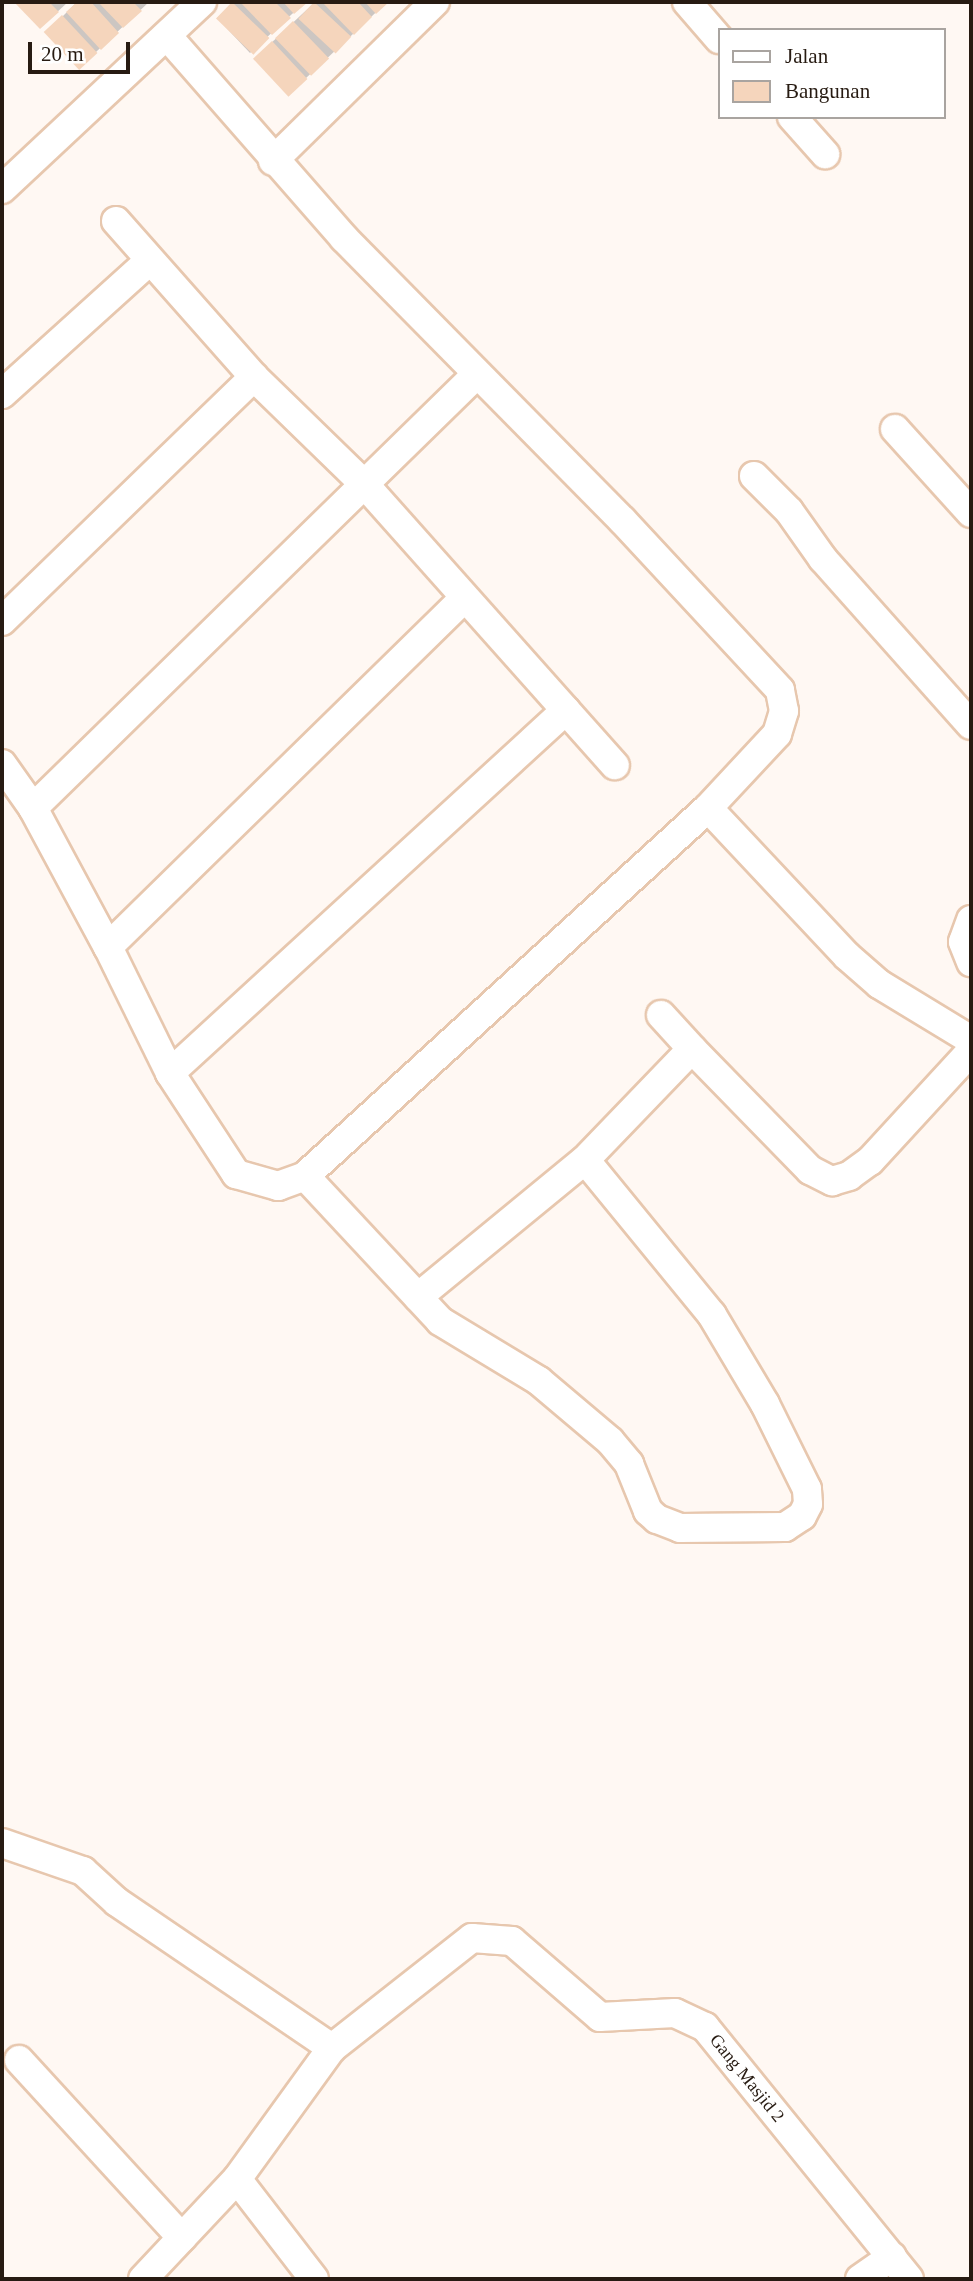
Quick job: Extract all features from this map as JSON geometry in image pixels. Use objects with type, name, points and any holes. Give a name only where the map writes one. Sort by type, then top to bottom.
[{"type":"street","points":[[2,189],[202,2]]},
{"type":"street","points":[[273,161],[435,2]]},
{"type":"street","points":[[687,2],[718,38]]},
{"type":"street","points":[[2,764],[33,808],[108,947],[170,1073],[236,1174],[278,1186],[305,1176],[708,808],[777,734],[784,711],[780,690],[622,520],[476,375],[273,161],[167,36]]},
{"type":"street","points":[[794,119],[825,154]]},
{"type":"street","points":[[116,221],[254,377],[366,486],[615,765]]},
{"type":"street","points":[[2,394],[149,261]]},
{"type":"street","points":[[33,808],[366,486],[476,375]]},
{"type":"street","points":[[2,621],[254,377]]},
{"type":"street","points":[[895,429],[971,513]]},
{"type":"street","points":[[754,476],[789,510],[823,559],[971,725]]},
{"type":"street","points":[[108,947],[465,598]]},
{"type":"street","points":[[170,1073],[566,710]]},
{"type":"street","points":[[708,808],[847,956],[879,984],[971,1040]]},
{"type":"street","points":[[971,920],[963,942],[971,962]]},
{"type":"street","points":[[661,1015],[810,1170],[832,1181],[849,1177],[870,1161],[971,1051]]},
{"type":"street","points":[[418,1297],[585,1160],[692,1049]]},
{"type":"street","points":[[305,1176],[440,1321],[539,1381],[610,1441],[629,1464],[648,1511],[657,1519],[680,1528],[785,1527],[802,1516],[808,1504],[807,1489],[739,1357],[712,1315],[585,1160]]},
{"type":"street","points":[[2,1843],[83,1871],[117,1902],[332,2048]]},
{"type":"street","name":"Gang Masjid 2","points":[[142,2279],[237,2179],[332,2048],[472,1938],[512,1941],[600,2017],[675,2013],[705,2027],[909,2279]]},
{"type":"street","points":[[19,2060],[182,2238]]},
{"type":"street","points":[[237,2179],[314,2279]]},
{"type":"street","points":[[860,2279],[892,2257]]},
{"type":"building","points":[[14,2],[49,2],[59,12],[40,29]]},
{"type":"building","points":[[77,2],[91,2],[119,33],[101,50],[66,12]]},
{"type":"building","points":[[98,2],[133,2],[142,11],[123,28]]},
{"type":"building","points":[[232,2],[269,38],[253,55],[216,19]]},
{"type":"building","points":[[240,2],[275,2],[291,18],[272,35]]},
{"type":"building","points":[[283,2],[308,2],[294,14]]},
{"type":"building","points":[[314,2],[351,37],[336,54],[298,19]]},
{"type":"building","points":[[322,2],[358,2],[372,17],[354,35]]},
{"type":"building","points":[[365,2],[389,2],[376,14]]},
{"type":"building","points":[[62,15],[97,53],[79,70],[44,32]]},
{"type":"building","points":[[293,21],[329,58],[311,76],[275,38]]},
{"type":"building","points":[[272,41],[307,79],[288,97],[253,59]]}]
